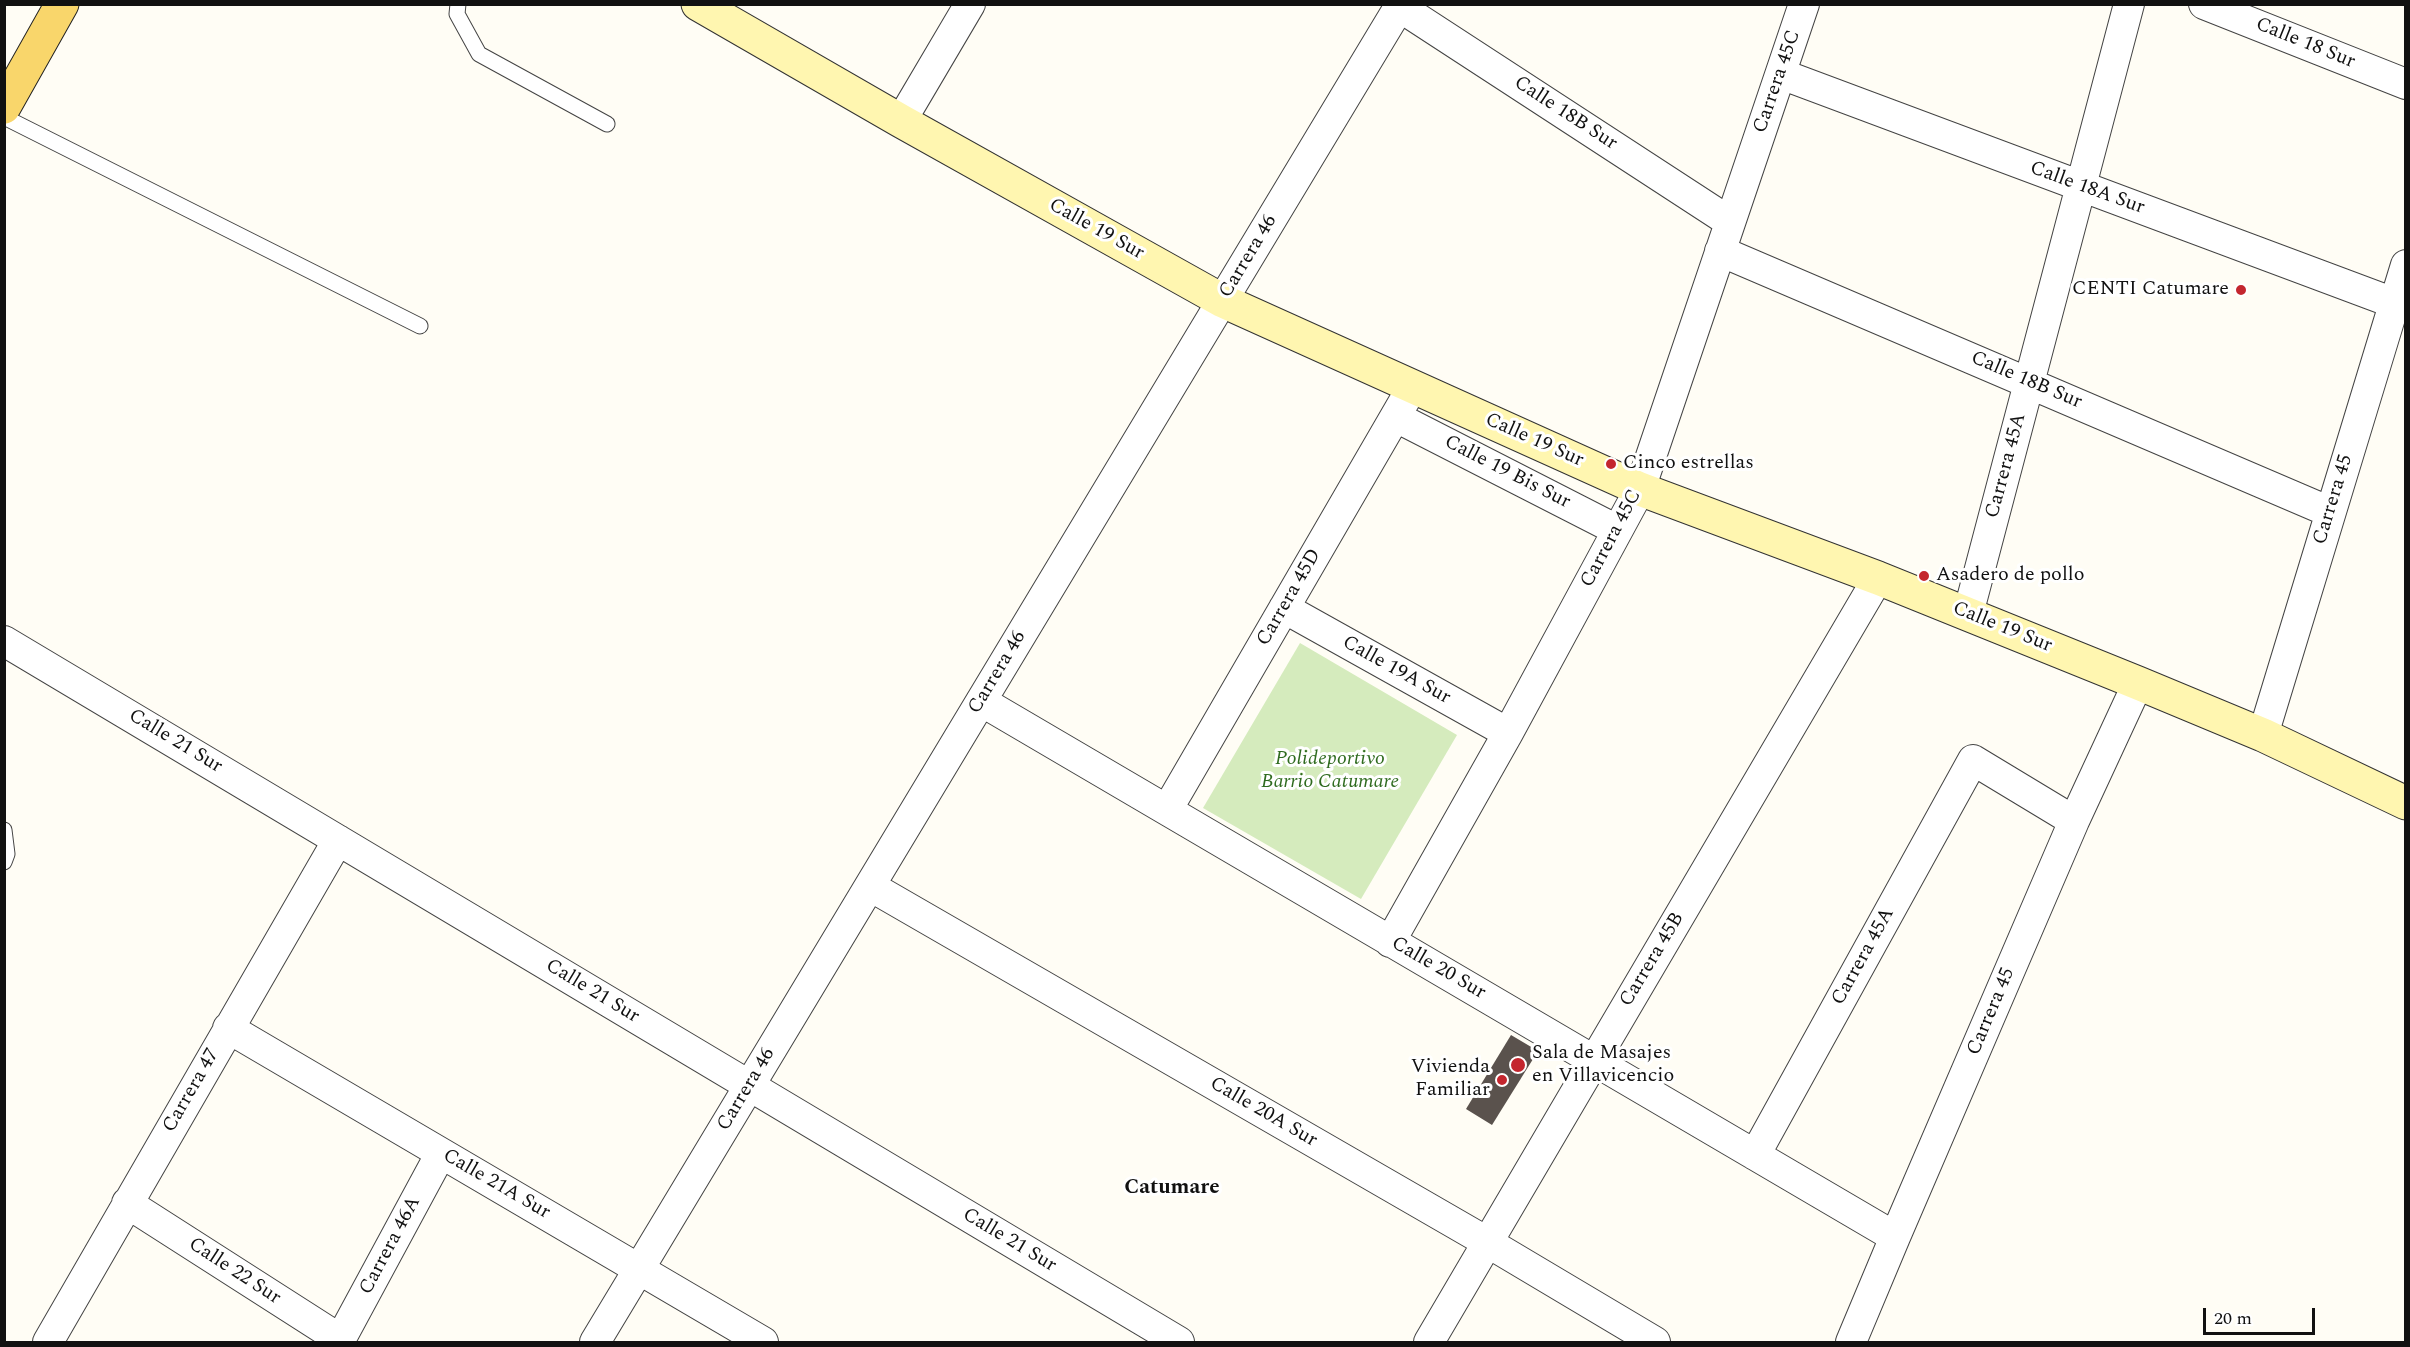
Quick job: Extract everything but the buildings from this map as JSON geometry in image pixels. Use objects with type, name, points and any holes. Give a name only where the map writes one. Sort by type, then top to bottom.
[{"type":"main road","points":[[4,107],[62,4]]},
{"type":"street","name":"Calle 19 Sur","points":[[698,4],[1222,301],[1640,489],[1878,578],[2138,683],[2263,735],[2406,803]]},
{"type":"street","points":[[901,121],[970,4]]},
{"type":"street","name":"Carrera 45A","points":[[1968,614],[2129,4]]},
{"type":"street","name":"Calle 18 Sur","points":[[2204,4],[2406,84]]},
{"type":"street","name":"Calle 18B Sur","points":[[1400,6],[1730,222]]},
{"type":"street","name":"Carrera 46","points":[[595,1342],[1400,6]]},
{"type":"street","name":"Carrera 45C","points":[[1390,942],[1508,733],[1640,489],[1781,74],[1795,8]]},
{"type":"street","name":"Calle 18A Sur","points":[[1781,74],[2394,303]]},
{"type":"street","name":"Calle 18B Sur","points":[[1720,251],[2330,512]]},
{"type":"street","name":"Carrera 45","points":[[2263,735],[2406,265]]},
{"type":"street","name":"Carrera 45D","points":[[1167,810],[1413,386]]},
{"type":"street","name":"Calle 19 Bis Sur","points":[[1396,417],[1617,530]]},
{"type":"street","name":"Carrera 45B","points":[[1429,1342],[1878,578]]},
{"type":"street","name":"Calle 19A Sur","points":[[1284,608],[1508,733]]},
{"type":"street","name":"Calle 21 Sur","points":[[4,641],[1179,1342]]},
{"type":"street","name":"Carrera 45","points":[[1851,1342],[2074,821],[2138,683]]},
{"type":"street","name":"Calle 20 Sur","points":[[981,701],[1895,1237]]},
{"type":"street","name":"Carrera 45A","points":[[1755,1155],[1973,760],[2074,821]]},
{"type":"street","name":"Carrera 47","points":[[48,1342],[338,840]]},
{"type":"street","name":"Calle 20A Sur","points":[[870,886],[1487,1242],[1655,1342]]},
{"type":"street","name":"Calle 21A Sur","points":[[228,1028],[763,1342]]},
{"type":"street","name":"Carrera 46A","points":[[340,1341],[441,1153]]},
{"type":"street","name":"Calle 22 Sur","points":[[127,1203],[340,1341]]},
{"type":"lane","points":[[458,4],[457,14],[479,54],[607,124]]},
{"type":"lane","points":[[4,117],[420,326]]},
{"type":"lane","points":[[4,830],[7,854],[4,862]]},
{"type":"green space","name":"Polideportivo Barrio Catumare","points":[[1300,643],[1457,735],[1361,899],[1203,808]]},
{"type":"place","name":"CENTI Catumare","points":[[2241,290]]},
{"type":"place","name":"Cinco estrellas","points":[[1611,464]]},
{"type":"place","name":"Asadero de pollo","points":[[1924,576]]},
{"type":"place","name":"Sala de Masajes en Villavicencio","points":[[1518,1065]]},
{"type":"place","name":"Vivienda Familiar","points":[[1502,1080]]},
{"type":"district","name":"Catumare","points":[[1172,1189]]}]
